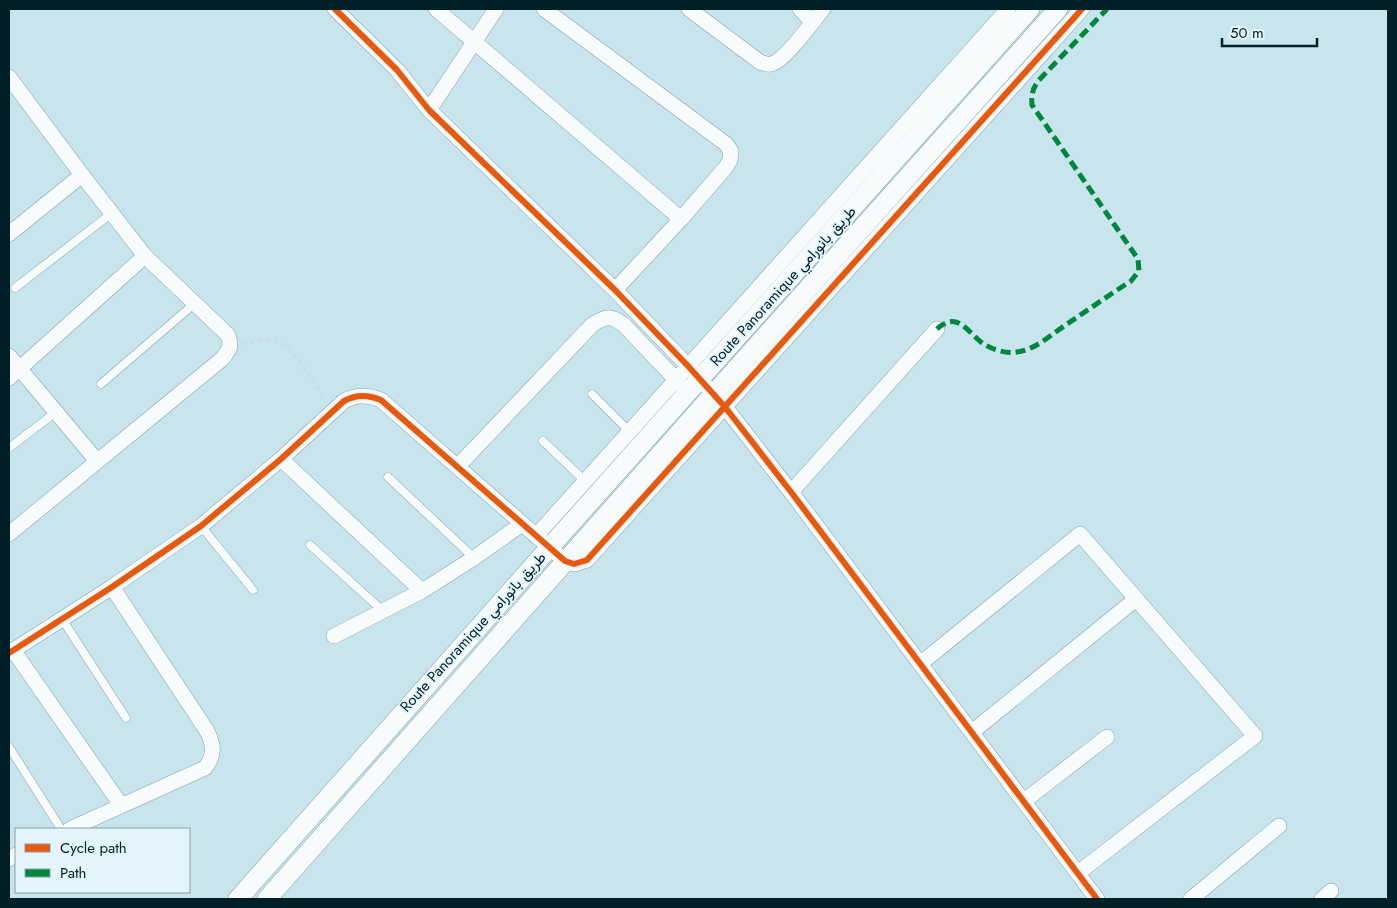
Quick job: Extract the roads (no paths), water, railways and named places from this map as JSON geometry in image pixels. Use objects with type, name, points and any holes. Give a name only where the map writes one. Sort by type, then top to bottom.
[{"type":"street","points":[[335,9],[398,70],[430,110],[615,290],[688,379],[791,492],[1097,899]]},
{"type":"street","points":[[436,9],[682,219]]},
{"type":"street","points":[[430,110],[473,41],[496,9]]},
{"type":"street","points":[[544,9],[728,146],[731,155],[726,167],[682,219],[615,290]]},
{"type":"street","points":[[689,9],[760,62],[771,64],[778,61],[789,50],[823,9]]},
{"type":"street","points":[[800,9],[812,22]]},
{"type":"street","points":[[542,542],[585,481],[629,431],[688,379],[1008,9]]},
{"type":"street","name":"Route Panoramique طريق بانورامي","points":[[238,899],[542,542],[688,379],[1030,9]]},
{"type":"street","name":"Route Panoramique طريق بانورامي","points":[[267,899],[566,561],[714,407],[1058,9]]},
{"type":"street","points":[[714,407],[1082,9]]},
{"type":"street","points":[[9,534],[222,359],[228,353],[230,346],[227,334],[145,256],[11,84]]},
{"type":"street","points":[[9,234],[82,176]]},
{"type":"street","points":[[14,373],[145,256]]},
{"type":"street","points":[[458,466],[592,325],[600,320],[616,319],[624,324],[688,379]]},
{"type":"street","points":[[791,492],[937,329]]},
{"type":"street","points":[[9,356],[14,373],[56,412],[97,461]]},
{"type":"street","points":[[121,805],[11,652],[112,587],[201,526],[351,397],[362,395],[381,400],[566,561]]},
{"type":"street","points":[[281,458],[422,592]]},
{"type":"street","points":[[334,636],[422,592],[522,524]]},
{"type":"street","points":[[920,664],[1080,534],[1255,736],[1078,873]]},
{"type":"street","points":[[72,828],[205,768],[211,760],[213,750],[207,730],[112,587]]},
{"type":"street","points":[[972,732],[1136,599]]},
{"type":"street","points":[[1024,802],[1107,737]]},
{"type":"street","points":[[1190,899],[1279,826]]},
{"type":"lane","points":[[15,288],[112,213]]},
{"type":"lane","points":[[101,384],[194,304]]},
{"type":"lane","points":[[592,394],[629,431]]},
{"type":"lane","points":[[9,448],[56,412]]},
{"type":"lane","points":[[543,441],[585,481]]},
{"type":"lane","points":[[388,477],[474,558]]},
{"type":"lane","points":[[201,526],[253,590]]},
{"type":"lane","points":[[310,545],[384,612]]},
{"type":"lane","points":[[62,619],[126,718]]},
{"type":"lane","points":[[9,747],[60,828]]}]
